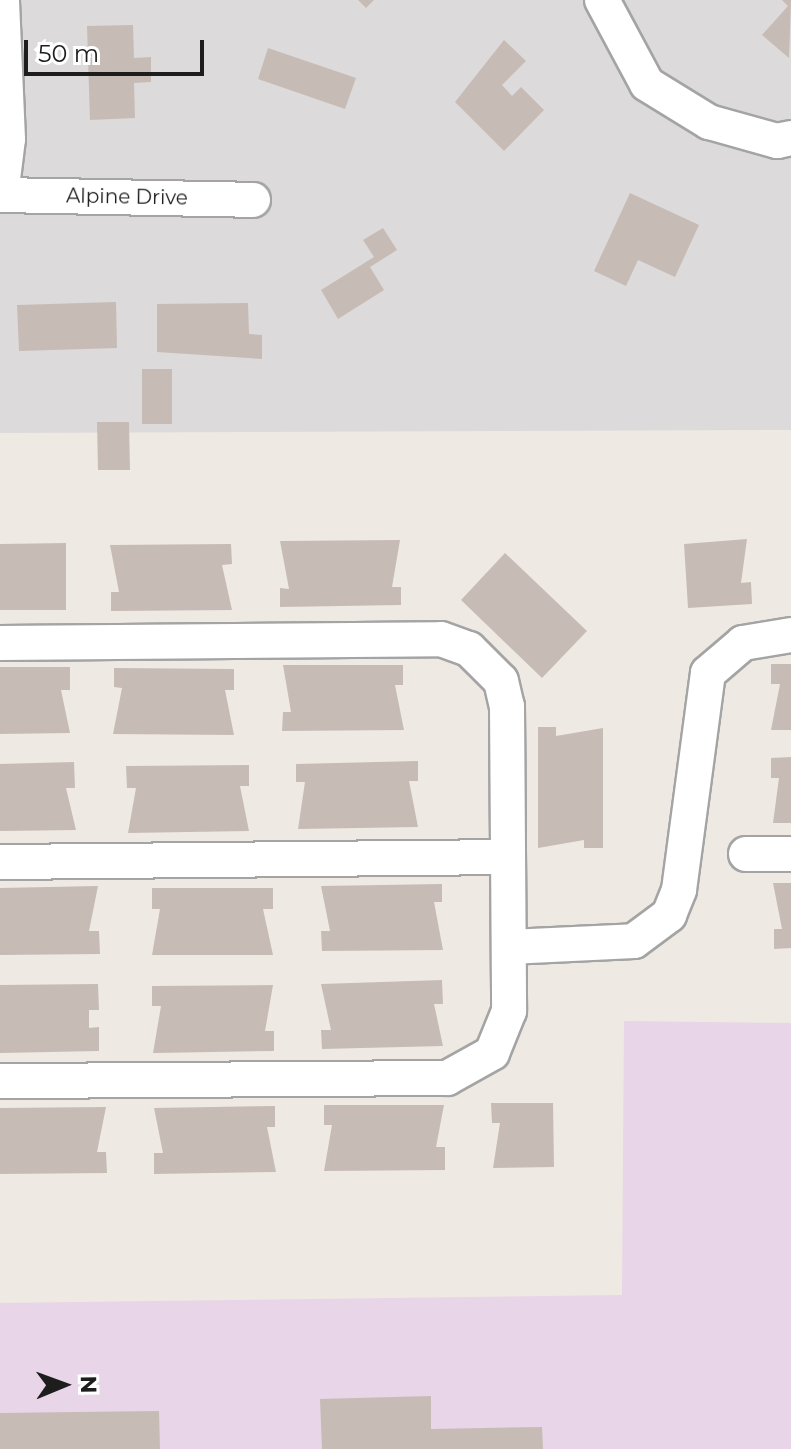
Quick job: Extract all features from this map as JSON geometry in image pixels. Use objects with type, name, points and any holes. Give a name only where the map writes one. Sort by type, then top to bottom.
[{"type":"street","points":[[1,195],[8,139],[2,0]]},
{"type":"street","points":[[602,0],[647,84],[709,122],[777,141],[791,138]]},
{"type":"street","name":"Alpine Drive","points":[[1,195],[253,200]]},
{"type":"street","points":[[509,947],[634,941],[669,915],[679,890],[708,673],[743,643],[791,635]]},
{"type":"street","points":[[0,643],[441,639],[469,649],[501,681],[507,706],[509,947],[504,1035],[476,1068],[447,1078],[0,1081]]},
{"type":"street","points":[[746,854],[791,854]]},
{"type":"street","points":[[0,862],[508,857]]},
{"type":"shaded area","points":[[0,0],[791,0],[791,430],[0,433]]},
{"type":"shaded area","points":[[624,1021],[791,1023],[791,1449],[0,1449],[0,1303],[622,1295]]},
{"type":"building","points":[[358,0],[374,0],[366,8]]},
{"type":"building","points":[[782,0],[791,0],[789,58],[762,35],[788,6]]},
{"type":"building","points":[[133,25],[134,58],[151,57],[151,82],[134,83],[135,118],[90,120],[87,26]]},
{"type":"building","points":[[504,40],[526,61],[502,85],[512,96],[521,87],[544,110],[504,151],[455,102]]},
{"type":"building","points":[[268,48],[356,78],[345,109],[258,79]]},
{"type":"building","points":[[630,193],[699,225],[675,277],[638,260],[626,286],[594,271]]},
{"type":"building","points":[[383,228],[397,250],[370,267],[384,290],[338,319],[321,290],[374,257],[363,240]]},
{"type":"building","points":[[116,302],[117,348],[19,351],[17,305]]},
{"type":"building","points":[[248,303],[249,334],[262,335],[262,359],[157,352],[157,304]]},
{"type":"building","points":[[142,369],[172,369],[172,424],[142,424]]},
{"type":"building","points":[[97,422],[129,422],[130,470],[98,470]]},
{"type":"building","points":[[747,539],[741,583],[751,582],[752,604],[688,608],[684,544]]},
{"type":"building","points":[[400,540],[392,587],[401,587],[401,605],[280,607],[280,588],[289,589],[280,541]]},
{"type":"building","points":[[66,543],[66,610],[0,610],[0,544]]},
{"type":"building","points":[[231,544],[232,564],[222,565],[232,610],[111,611],[111,592],[119,592],[110,545]]},
{"type":"building","points":[[505,553],[587,631],[542,678],[461,600]]},
{"type":"building","points":[[771,664],[791,664],[791,730],[771,730],[780,684],[771,684]]},
{"type":"building","points":[[283,665],[403,665],[403,685],[395,685],[404,730],[282,731],[283,712],[291,712]]},
{"type":"building","points":[[0,667],[70,667],[70,690],[61,690],[70,733],[0,734]]},
{"type":"building","points":[[114,668],[234,669],[234,690],[225,690],[234,735],[113,734],[122,688],[114,687]]},
{"type":"building","points":[[538,727],[556,727],[556,736],[603,728],[603,848],[584,848],[584,840],[538,848]]},
{"type":"building","points":[[791,757],[791,823],[773,823],[779,778],[771,778],[771,758]]},
{"type":"building","points":[[418,761],[418,781],[409,781],[418,827],[298,829],[305,782],[296,782],[296,764]]},
{"type":"building","points":[[74,762],[75,788],[66,788],[76,830],[0,831],[0,764]]},
{"type":"building","points":[[249,765],[249,786],[240,786],[249,831],[128,833],[136,788],[127,788],[126,766]]},
{"type":"building","points":[[773,883],[791,883],[791,948],[774,949],[774,929],[782,929]]},
{"type":"building","points":[[442,884],[442,902],[434,902],[443,950],[322,951],[321,931],[330,931],[321,886]]},
{"type":"building","points":[[98,886],[89,931],[99,931],[100,954],[0,955],[0,888]]},
{"type":"building","points":[[152,888],[273,888],[273,909],[263,909],[273,955],[152,955],[160,909],[152,909]]},
{"type":"building","points":[[442,980],[443,1004],[434,1004],[443,1046],[322,1049],[321,1030],[331,1030],[321,984]]},
{"type":"building","points":[[98,984],[99,1010],[89,1010],[89,1028],[99,1027],[99,1051],[0,1053],[0,985]]},
{"type":"building","points":[[273,985],[265,1031],[274,1031],[274,1051],[153,1053],[161,1006],[152,1006],[152,986]]},
{"type":"building","points":[[491,1103],[553,1103],[554,1167],[493,1168],[500,1123],[492,1123]]},
{"type":"building","points":[[324,1105],[444,1105],[436,1147],[445,1147],[445,1170],[324,1171],[332,1125],[324,1125]]},
{"type":"building","points":[[275,1106],[275,1127],[267,1127],[276,1172],[154,1174],[154,1153],[163,1153],[154,1108]]},
{"type":"building","points":[[106,1107],[97,1152],[106,1152],[107,1173],[0,1174],[0,1108]]},
{"type":"building","points":[[431,1396],[431,1429],[542,1427],[543,1449],[322,1449],[320,1399]]},
{"type":"building","points":[[159,1411],[160,1449],[0,1449],[0,1413]]}]
